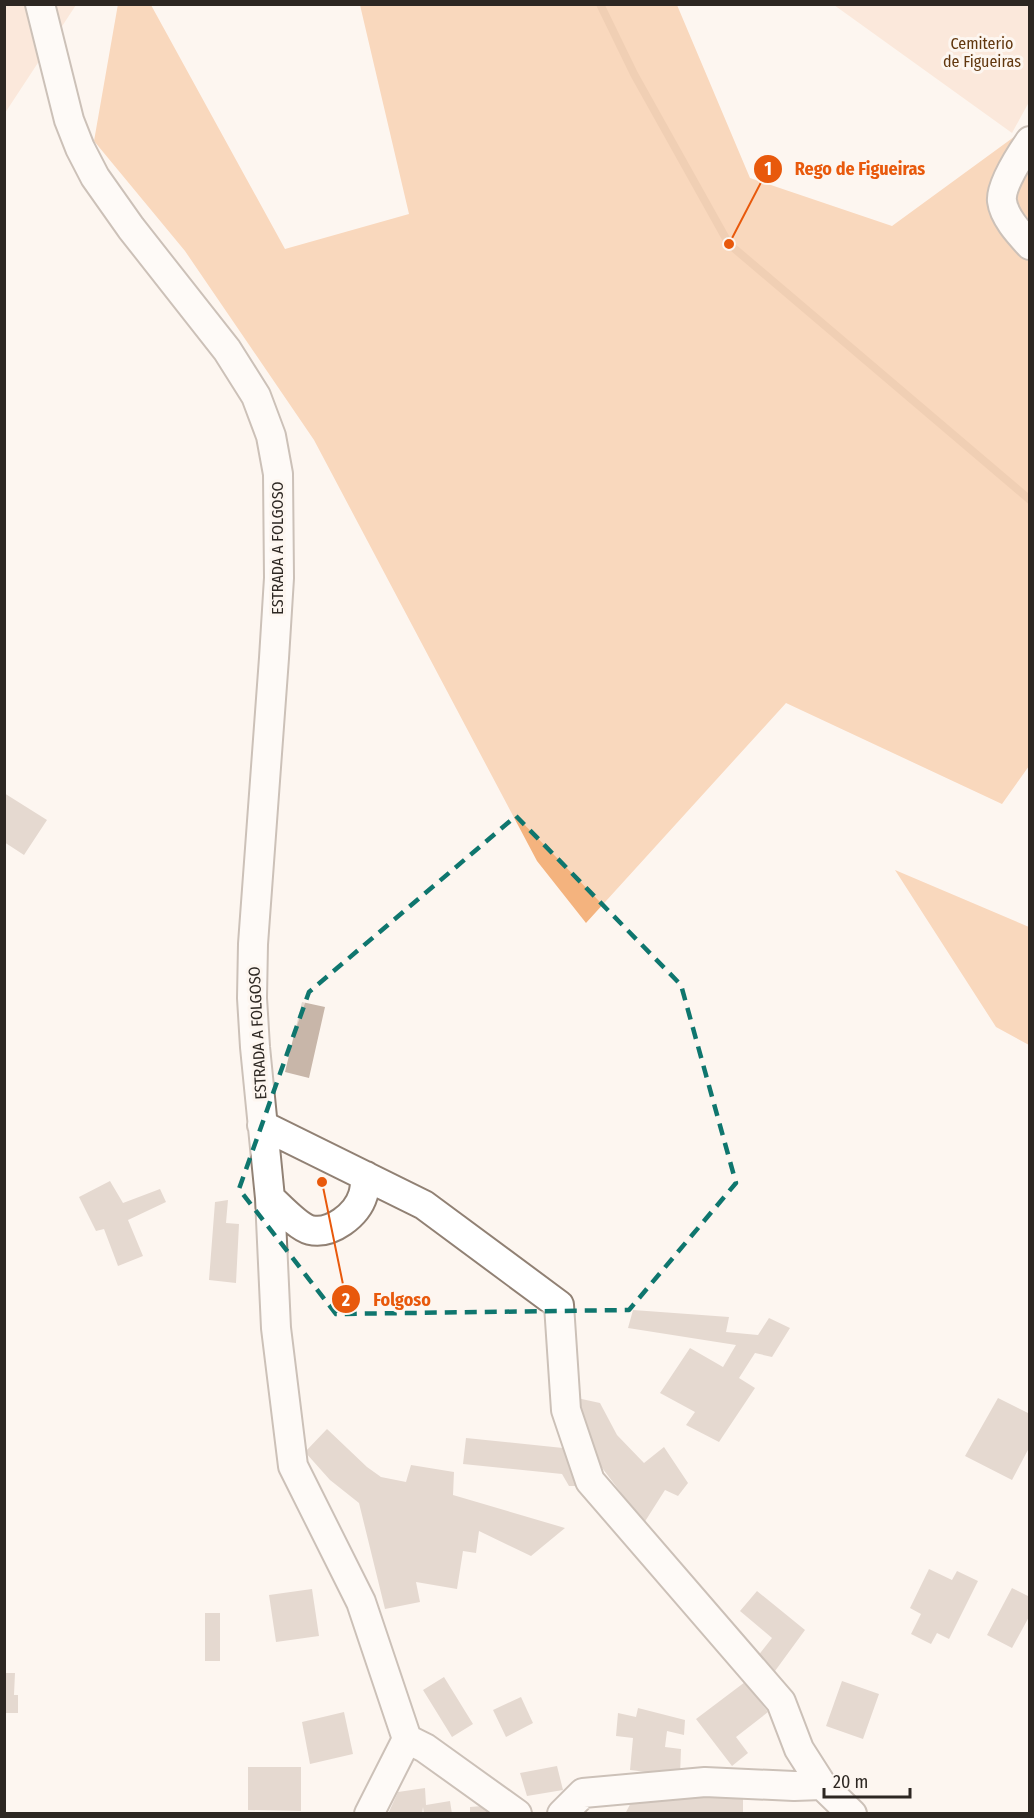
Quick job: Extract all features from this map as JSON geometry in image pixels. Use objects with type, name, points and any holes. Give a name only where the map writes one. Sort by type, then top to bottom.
[{"type":"street","name":"ESTRADA A FOLGOSO","points":[[40,4],[69,120],[95,177],[131,228],[226,350],[256,396],[271,436],[278,474],[279,578],[252,966],[255,1047],[270,1198],[276,1328],[293,1466],[361,1602],[407,1740]]},
{"type":"street","name":"ESTRADA A FOLGOSO","points":[[48,4],[48,33]]},
{"type":"street","points":[[1029,141],[1008,176],[1002,200],[1012,226],[1029,245]]},
{"type":"street","points":[[262,1125],[424,1205],[559,1305],[566,1410],[590,1481],[781,1702],[799,1749],[822,1785],[852,1814]]},
{"type":"street","points":[[270,1198],[286,1214],[309,1230],[329,1229],[349,1218],[363,1196],[366,1176]]},
{"type":"street","points":[[369,1814],[407,1740],[425,1748],[516,1814]]},
{"type":"street","points":[[562,1814],[583,1793],[705,1782],[822,1785]]},
{"type":"highlighted area","points":[[516,816],[681,985],[736,1183],[629,1310],[336,1314],[239,1189],[309,992]]},
{"type":"green space","points":[[5,5],[76,5],[5,113]]},
{"type":"green space","name":"Cemiterio de Figueiras","points":[[834,5],[1029,5],[1029,102],[1012,133]]},
{"type":"shaded area","points":[[118,4],[151,5],[285,249],[409,214],[360,5],[677,5],[750,178],[892,226],[1029,126],[1029,766],[1002,804],[786,703],[586,923],[537,861],[314,440],[185,251],[94,141]]},
{"type":"shaded area","points":[[895,870],[1029,927],[1029,1045],[996,1027]]},
{"type":"building","points":[[4,793],[47,820],[24,855],[4,842]]},
{"type":"building","points":[[302,1002],[325,1007],[309,1078],[285,1072]]},
{"type":"building","points":[[110,1181],[123,1203],[160,1189],[166,1202],[128,1220],[143,1256],[118,1266],[104,1229],[96,1231],[79,1197]]},
{"type":"building","points":[[228,1200],[226,1223],[239,1224],[236,1283],[209,1280],[215,1202]]},
{"type":"building","points":[[633,1310],[729,1317],[726,1332],[758,1335],[769,1318],[790,1328],[772,1357],[755,1353],[739,1378],[755,1388],[719,1442],[686,1425],[695,1412],[660,1393],[690,1348],[723,1367],[736,1345],[628,1328]]},
{"type":"building","points":[[577,1398],[600,1403],[617,1435],[644,1463],[664,1447],[688,1483],[678,1496],[665,1490],[644,1523],[593,1456]]},
{"type":"building","points":[[998,1398],[1030,1414],[1030,1446],[1012,1480],[965,1456]]},
{"type":"building","points":[[327,1429],[367,1467],[381,1477],[406,1482],[411,1465],[454,1472],[453,1495],[565,1528],[531,1556],[479,1531],[476,1553],[463,1551],[457,1589],[416,1582],[420,1602],[385,1609],[359,1503],[330,1480],[305,1452]]},
{"type":"building","points":[[466,1438],[563,1448],[581,1486],[569,1486],[562,1474],[463,1464]]},
{"type":"building","points":[[929,1569],[952,1580],[957,1571],[978,1581],[949,1639],[937,1633],[931,1644],[911,1634],[921,1614],[910,1608]]},
{"type":"building","points":[[1012,1588],[1030,1597],[1030,1615],[1012,1648],[987,1635]]},
{"type":"building","points":[[312,1589],[319,1636],[276,1642],[269,1595]]},
{"type":"building","points":[[757,1591],[805,1630],[775,1671],[757,1657],[772,1638],[740,1611]]},
{"type":"building","points":[[205,1613],[220,1613],[220,1661],[205,1661]]},
{"type":"building","points":[[4,1673],[15,1673],[14,1695],[18,1695],[18,1713],[4,1713]]},
{"type":"building","points":[[444,1677],[473,1724],[452,1737],[423,1690]]},
{"type":"building","points":[[842,1681],[879,1694],[863,1739],[826,1726]]},
{"type":"building","points":[[745,1682],[768,1712],[736,1737],[748,1753],[732,1766],[696,1719]]},
{"type":"building","points":[[521,1697],[533,1723],[506,1737],[493,1710]]},
{"type":"building","points":[[638,1708],[685,1720],[684,1735],[667,1731],[665,1747],[681,1749],[680,1776],[630,1770],[633,1738],[616,1736],[618,1713],[636,1717]]},
{"type":"building","points":[[344,1712],[353,1754],[310,1764],[302,1722]]},
{"type":"building","points":[[557,1766],[563,1790],[527,1796],[520,1773]]},
{"type":"building","points":[[248,1767],[301,1767],[301,1811],[248,1810]]},
{"type":"building","points":[[425,1788],[426,1805],[450,1801],[452,1814],[424,1814],[423,1807],[422,1814],[388,1814],[398,1792]]},
{"type":"building","points":[[636,1793],[743,1794],[743,1814],[625,1814]]},
{"type":"building","points":[[496,1805],[497,1814],[470,1814],[470,1807]]},
{"type":"waterway","points":[[600,4],[634,74],[729,244],[1030,500]]},
{"type":"place","name":"Rego de Figueiras","points":[[729,244]]},
{"type":"place","name":"Folgoso","points":[[322,1182]]}]
